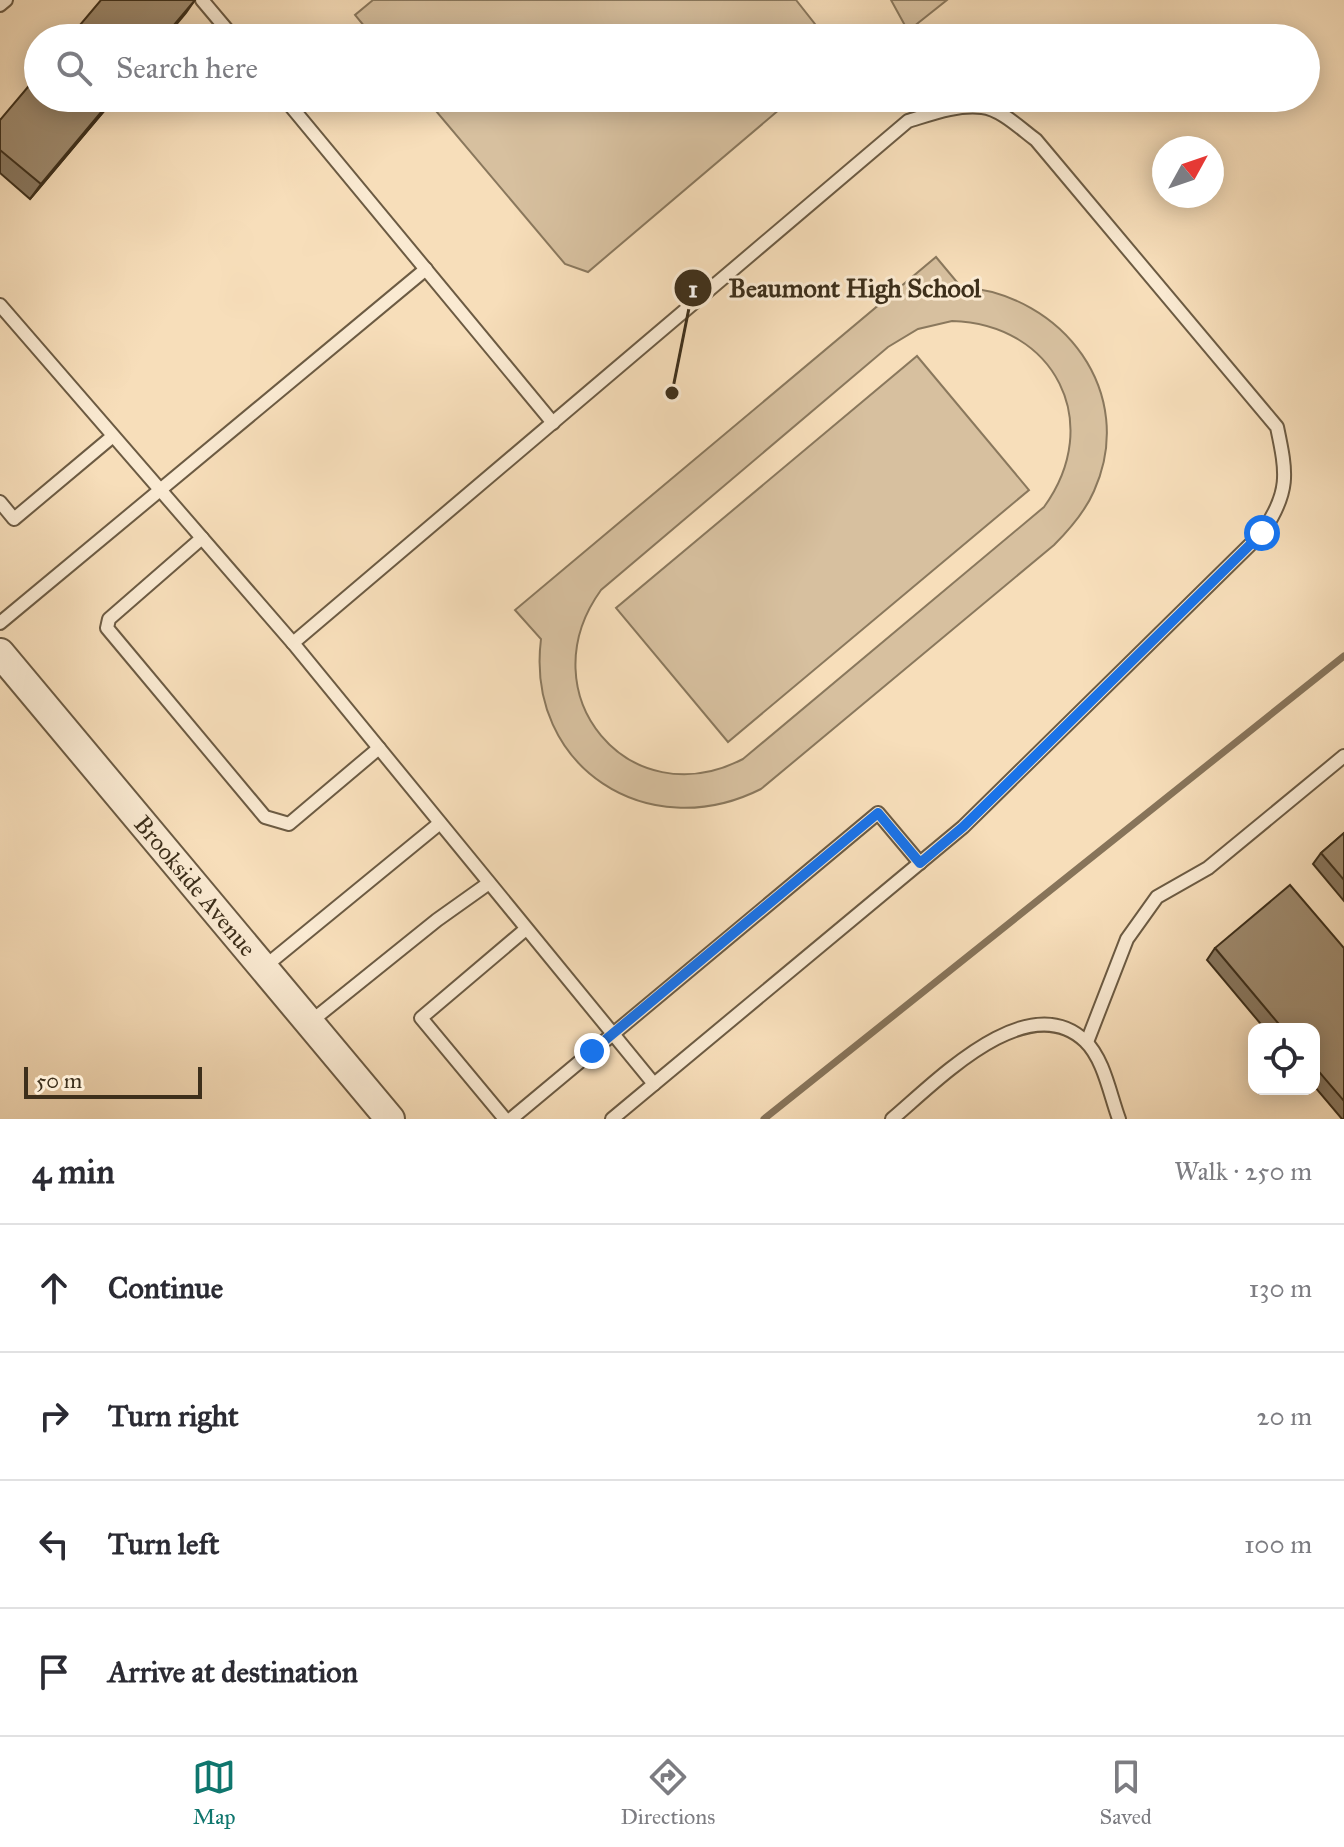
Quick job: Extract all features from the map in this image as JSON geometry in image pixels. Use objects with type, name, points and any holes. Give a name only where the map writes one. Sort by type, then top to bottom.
[{"type":"street","name":"Brookside Avenue","points":[[0,653],[390,1119]]},
{"type":"lane","points":[[0,5],[6,0]]},
{"type":"lane","points":[[202,0],[222,24]]},
{"type":"lane","points":[[296,112],[553,423]]},
{"type":"lane","points":[[293,643],[908,121],[938,112]]},
{"type":"lane","points":[[612,1119],[963,827],[1250,545],[1268,524],[1282,494],[1286,471],[1277,427],[1036,140],[994,112]]},
{"type":"lane","points":[[0,623],[426,269]]},
{"type":"lane","points":[[0,305],[293,643],[654,1084]]},
{"type":"lane","points":[[0,502],[14,519],[113,436]]},
{"type":"lane","points":[[202,538],[109,619],[107,628],[265,817],[289,824],[379,748]]},
{"type":"lane","points":[[1087,1042],[1127,939],[1157,897],[1208,868],[1344,756]]},
{"type":"lane","points":[[526,929],[421,1018],[508,1119],[878,813],[920,863]]},
{"type":"lane","points":[[263,968],[440,823]]},
{"type":"lane","points":[[309,1023],[445,913],[489,883]]},
{"type":"lane","points":[[892,1119],[964,1058],[995,1037],[1034,1025],[1066,1026],[1087,1042],[1099,1063],[1119,1119]]},
{"type":"shaded area","points":[[373,0],[796,0],[815,24],[362,24],[355,15]]},
{"type":"shaded area","points":[[891,0],[947,0],[917,24],[904,24]]},
{"type":"shaded area","points":[[437,112],[777,112],[588,272],[565,264]]},
{"type":"shaded area","points":[[936,257],[961,287],[998,294],[1031,308],[1060,329],[1082,355],[1098,385],[1106,419],[1105,454],[1094,491],[1071,526],[1054,545],[761,789],[718,804],[677,808],[638,800],[603,783],[574,758],[553,724],[541,685],[541,639],[515,610]],"holes":[[[952,321],[988,326],[1018,340],[1042,359],[1060,384],[1069,412],[1070,443],[1062,475],[1044,507],[743,759],[701,773],[662,772],[628,759],[601,736],[583,705],[576,669],[581,630],[601,590],[888,347],[918,329]]]},
{"type":"shaded area","points":[[917,356],[1029,490],[728,742],[616,608]]},
{"type":"building","points":[[101,0],[195,0],[175,24],[81,24]]},
{"type":"building","points":[[24,92],[24,112],[101,112],[41,184],[0,150],[0,120]]},
{"type":"building","points":[[1344,833],[1344,880],[1321,853]]},
{"type":"building","points":[[1290,885],[1344,948],[1344,1101],[1320,1073],[1320,1023],[1278,1023],[1215,948]]},
{"type":"waterway","points":[[764,1119],[1344,656]]},
{"type":"place","name":"Beaumont High School","points":[[672,393]]},
{"type":"route","points":[[592,1051],[878,813],[920,863],[963,827],[1262,533]]}]
